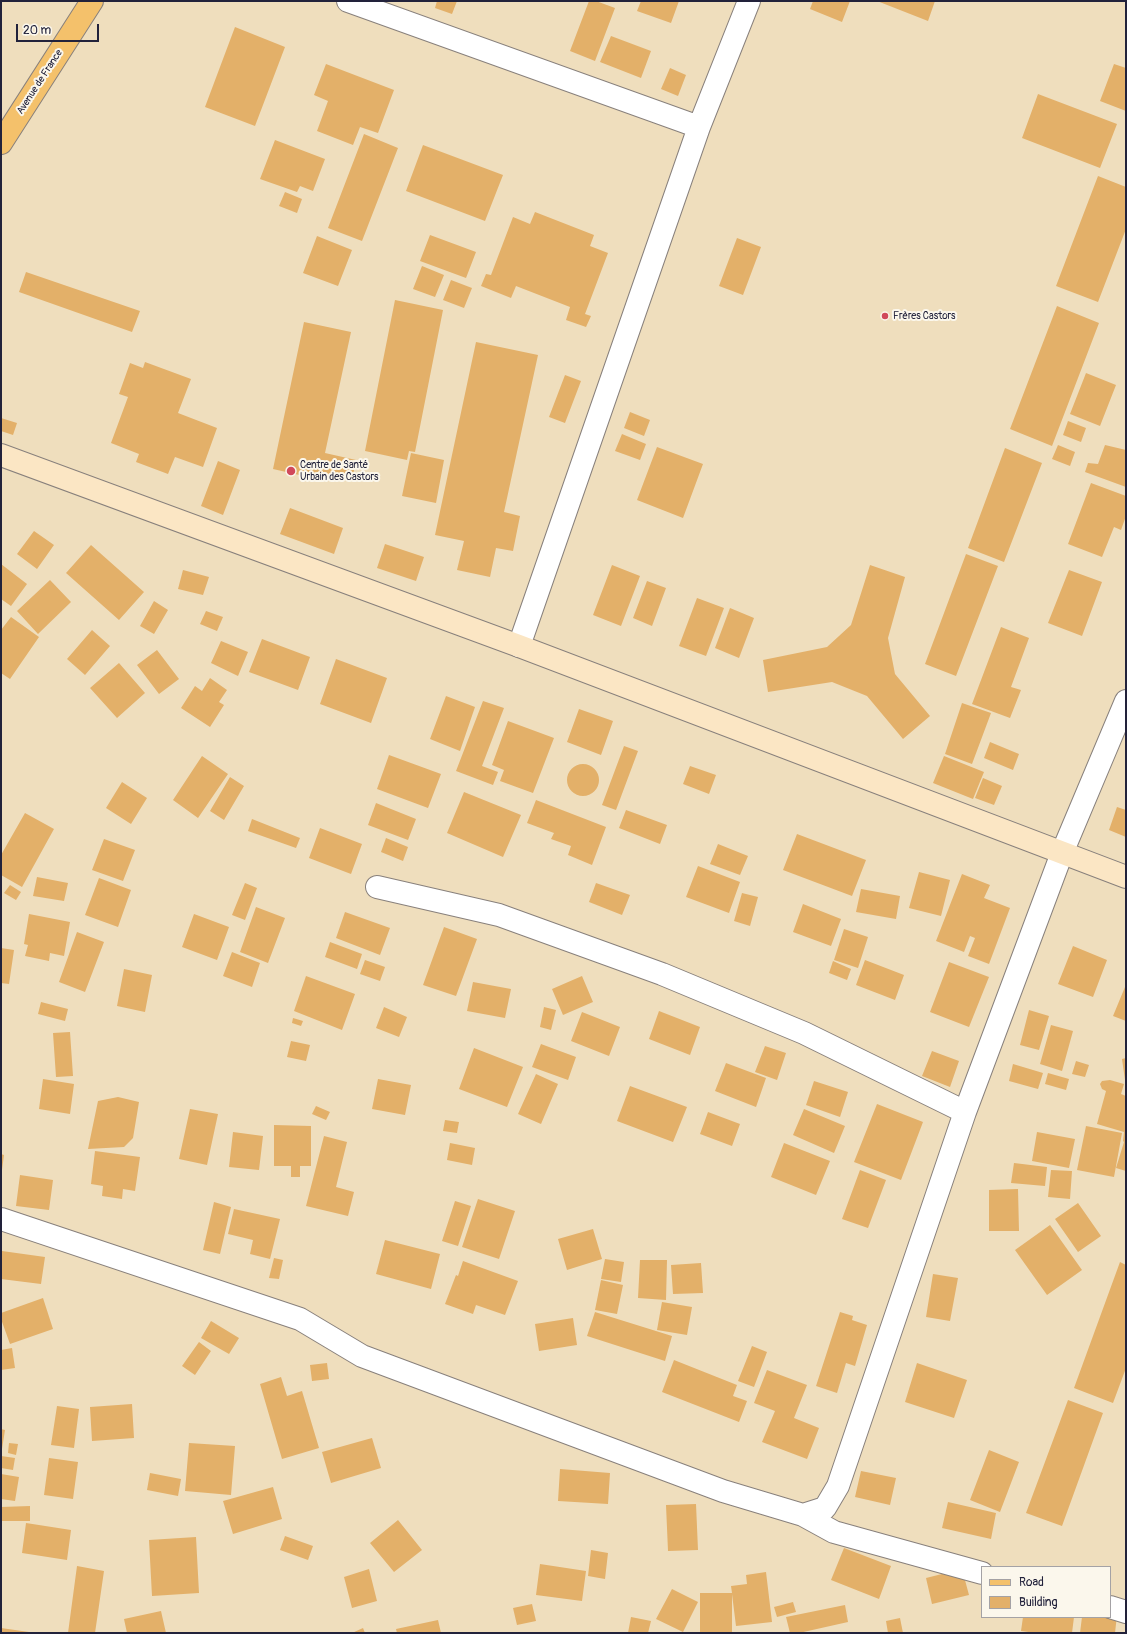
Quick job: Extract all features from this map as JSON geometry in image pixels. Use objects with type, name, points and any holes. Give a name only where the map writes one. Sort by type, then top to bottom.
[{"type":"main road","name":"Avenue de France","points":[[1,143],[92,1]]},
{"type":"street","points":[[348,1],[699,127]]},
{"type":"street","points":[[519,646],[699,127],[749,1]]},
{"type":"street","points":[[1,455],[519,646],[1126,877]]},
{"type":"street","points":[[803,1515],[825,1508],[838,1486],[965,1112],[1062,853],[1126,701]]},
{"type":"street","points":[[377,887],[499,915],[662,974],[804,1033],[965,1112]]},
{"type":"street","points":[[1,1219],[300,1319],[362,1356],[723,1491],[803,1515],[834,1532],[981,1573]]},
{"type":"street","points":[[1111,1607],[1126,1612]]},
{"type":"building","points":[[437,1],[457,1],[452,14],[435,8]]},
{"type":"building","points":[[589,1],[596,1],[615,8],[595,61],[570,51]]},
{"type":"building","points":[[641,1],[679,1],[671,23],[637,11]]},
{"type":"building","points":[[813,1],[850,1],[842,22],[810,9]]},
{"type":"building","points":[[877,1],[935,1],[928,21]]},
{"type":"building","points":[[235,27],[285,47],[255,126],[205,107]]},
{"type":"building","points":[[611,36],[651,51],[641,78],[600,62]]},
{"type":"building","points":[[326,64],[394,90],[378,133],[360,127],[353,145],[317,131],[328,101],[314,95]]},
{"type":"building","points":[[1114,64],[1126,68],[1126,111],[1100,101]]},
{"type":"building","points":[[670,68],[686,75],[678,96],[661,89]]},
{"type":"building","points":[[1038,94],[1117,124],[1100,168],[1022,138]]},
{"type":"building","points":[[364,134],[398,148],[362,241],[328,228]]},
{"type":"building","points":[[275,140],[325,159],[313,191],[300,186],[297,192],[260,179]]},
{"type":"building","points":[[423,145],[503,175],[485,221],[406,191]]},
{"type":"building","points":[[1098,176],[1126,187],[1126,229],[1098,302],[1056,286]]},
{"type":"building","points":[[285,192],[302,199],[297,213],[279,206]]},
{"type":"building","points":[[535,212],[594,235],[590,246],[608,253],[585,314],[591,316],[586,327],[566,320],[570,307],[516,286],[511,298],[481,286],[486,274],[491,275],[513,217],[530,224]]},
{"type":"building","points":[[430,235],[476,252],[466,278],[420,261]]},
{"type":"building","points":[[317,236],[352,250],[338,286],[303,273]]},
{"type":"building","points":[[737,238],[761,247],[743,295],[719,286]]},
{"type":"building","points":[[422,266],[444,275],[435,297],[413,289]]},
{"type":"building","points":[[26,272],[140,311],[132,332],[19,292]]},
{"type":"building","points":[[451,280],[472,288],[464,308],[443,300]]},
{"type":"building","points":[[395,300],[443,310],[415,452],[409,451],[407,460],[365,451]]},
{"type":"building","points":[[1057,306],[1099,323],[1052,446],[1010,429]]},
{"type":"building","points":[[304,322],[351,332],[325,453],[356,460],[352,480],[318,472],[317,479],[273,469]]},
{"type":"building","points":[[476,342],[538,355],[504,512],[520,516],[513,551],[496,548],[490,577],[457,570],[464,541],[435,535]]},
{"type":"building","points":[[145,362],[191,379],[178,413],[217,428],[203,467],[175,457],[168,474],[136,462],[139,454],[111,443],[128,397],[119,394],[130,363],[143,368]]},
{"type":"building","points":[[1086,373],[1116,385],[1100,426],[1070,414]]},
{"type":"building","points":[[565,375],[581,381],[565,423],[549,417]]},
{"type":"building","points":[[630,412],[650,420],[644,436],[624,428]]},
{"type":"building","points":[[1,418],[17,423],[13,435],[1,431]]},
{"type":"building","points":[[1068,421],[1086,428],[1081,442],[1063,435]]},
{"type":"building","points":[[622,434],[646,444],[640,460],[615,451]]},
{"type":"building","points":[[1058,445],[1075,452],[1070,466],[1052,459]]},
{"type":"building","points":[[1105,445],[1126,450],[1126,487],[1085,472],[1088,463],[1098,464]]},
{"type":"building","points":[[657,447],[703,464],[683,518],[637,500]]},
{"type":"building","points":[[1005,448],[1042,463],[1004,562],[968,548]]},
{"type":"building","points":[[411,453],[444,460],[436,503],[402,496]]},
{"type":"building","points":[[218,461],[240,470],[223,515],[201,506]]},
{"type":"building","points":[[1091,483],[1126,496],[1126,516],[1121,530],[1114,527],[1102,557],[1068,544]]},
{"type":"building","points":[[290,508],[343,528],[334,554],[280,534]]},
{"type":"building","points":[[34,531],[54,545],[37,569],[17,554]]},
{"type":"building","points":[[385,544],[424,557],[416,581],[377,568]]},
{"type":"building","points":[[91,545],[144,592],[119,620],[66,573]]},
{"type":"building","points":[[966,554],[998,566],[956,676],[925,664]]},
{"type":"building","points":[[1,564],[27,584],[11,606],[1,599]]},
{"type":"building","points":[[612,565],[640,576],[621,626],[593,615]]},
{"type":"building","points":[[870,565],[905,577],[888,638],[895,674],[930,716],[903,739],[867,696],[832,682],[768,692],[763,660],[827,647],[851,625]]},
{"type":"building","points":[[183,570],[209,577],[203,595],[178,589]]},
{"type":"building","points":[[1069,570],[1102,582],[1082,636],[1048,623]]},
{"type":"building","points":[[50,580],[71,602],[38,634],[17,611]]},
{"type":"building","points":[[647,581],[666,588],[652,626],[633,618]]},
{"type":"building","points":[[697,598],[724,608],[706,656],[679,646]]},
{"type":"building","points":[[154,601],[168,610],[154,634],[140,626]]},
{"type":"building","points":[[730,608],[754,618],[739,658],[715,648]]},
{"type":"building","points":[[206,611],[223,617],[217,631],[200,624]]},
{"type":"building","points":[[11,617],[39,637],[10,679],[1,673],[1,630]]},
{"type":"building","points":[[1001,627],[1029,638],[1011,687],[1021,690],[1010,718],[972,704]]},
{"type":"building","points":[[92,630],[110,646],[85,675],[67,659]]},
{"type":"building","points":[[262,639],[310,657],[298,690],[249,672]]},
{"type":"building","points":[[221,641],[248,652],[238,676],[211,663]]},
{"type":"building","points":[[157,650],[179,679],[159,694],[137,665]]},
{"type":"building","points":[[336,659],[387,678],[371,723],[320,704]]},
{"type":"building","points":[[119,663],[145,693],[117,718],[90,688]]},
{"type":"building","points":[[210,678],[227,690],[219,702],[224,705],[210,727],[181,708],[195,686],[202,691]]},
{"type":"building","points":[[446,696],[475,707],[460,751],[430,739]]},
{"type":"building","points":[[483,701],[504,708],[482,766],[498,772],[493,785],[456,771]]},
{"type":"building","points":[[962,703],[991,713],[972,764],[945,754]]},
{"type":"building","points":[[579,709],[613,721],[601,755],[567,742]]},
{"type":"building","points":[[508,721],[554,738],[533,793],[500,781],[504,770],[492,765]]},
{"type":"building","points":[[990,742],[1019,754],[1013,770],[984,758]]},
{"type":"building","points":[[624,746],[638,751],[616,810],[602,805]]},
{"type":"building","points":[[389,755],[441,774],[428,808],[377,789]]},
{"type":"building","points":[[202,756],[228,774],[198,818],[173,800]]},
{"type":"building","points":[[944,756],[984,772],[973,799],[933,783]]},
{"type":"building","points":[[580,764],[586,764],[595,768],[599,780],[595,792],[586,796],[580,796],[571,792],[567,783],[567,777],[571,768]]},
{"type":"building","points":[[690,766],[716,775],[709,794],[683,784]]},
{"type":"building","points":[[230,777],[244,786],[224,820],[210,811]]},
{"type":"building","points":[[983,778],[1002,786],[994,805],[975,798]]},
{"type":"building","points":[[122,782],[147,798],[131,824],[106,808]]},
{"type":"building","points":[[464,792],[521,815],[503,857],[447,833]]},
{"type":"building","points":[[536,800],[606,827],[592,865],[568,855],[571,846],[551,839],[554,833],[527,823]]},
{"type":"building","points":[[376,803],[416,819],[408,840],[368,825]]},
{"type":"building","points":[[1117,807],[1126,810],[1126,837],[1109,830]]},
{"type":"building","points":[[626,810],[667,825],[660,844],[619,828]]},
{"type":"building","points":[[25,813],[54,829],[22,887],[1,875],[1,855]]},
{"type":"building","points":[[252,819],[300,838],[296,848],[248,831]]},
{"type":"building","points":[[320,828],[362,844],[351,874],[309,858]]},
{"type":"building","points":[[797,834],[866,860],[852,896],[783,870]]},
{"type":"building","points":[[386,838],[408,847],[403,861],[381,852]]},
{"type":"building","points":[[104,839],[135,850],[123,881],[92,870]]},
{"type":"building","points":[[718,844],[748,856],[740,875],[710,864]]},
{"type":"building","points":[[698,866],[740,882],[729,913],[686,897]]},
{"type":"building","points":[[919,872],[950,880],[941,916],[909,908]]},
{"type":"building","points":[[962,874],[990,885],[984,898],[1010,908],[989,964],[968,956],[975,938],[970,936],[964,952],[936,941]]},
{"type":"building","points":[[37,877],[68,883],[64,901],[33,896]]},
{"type":"building","points":[[99,878],[131,890],[118,927],[85,915]]},
{"type":"building","points":[[245,883],[257,888],[245,920],[232,915]]},
{"type":"building","points":[[596,883],[630,895],[622,915],[589,902]]},
{"type":"building","points":[[10,885],[21,892],[16,900],[4,893]]},
{"type":"building","points":[[861,889],[900,896],[896,919],[856,912]]},
{"type":"building","points":[[742,893],[758,897],[750,926],[734,921]]},
{"type":"building","points":[[803,904],[841,919],[831,946],[793,932]]},
{"type":"building","points":[[256,907],[285,918],[268,963],[240,952]]},
{"type":"building","points":[[345,912],[390,928],[380,955],[336,938]]},
{"type":"building","points":[[29,914],[70,922],[64,956],[50,953],[49,961],[25,956],[28,945],[24,944]]},
{"type":"building","points":[[194,914],[229,927],[217,960],[182,947]]},
{"type":"building","points":[[444,927],[477,939],[456,996],[423,985]]},
{"type":"building","points":[[844,929],[868,937],[858,968],[834,960]]},
{"type":"building","points":[[77,932],[104,942],[85,992],[59,982]]},
{"type":"building","points":[[330,942],[362,954],[357,969],[325,957]]},
{"type":"building","points":[[1073,946],[1107,960],[1093,997],[1058,984]]},
{"type":"building","points":[[1,948],[14,950],[9,984],[1,983]]},
{"type":"building","points":[[232,952],[260,963],[252,987],[223,976]]},
{"type":"building","points":[[365,960],[385,967],[380,981],[360,974]]},
{"type":"building","points":[[865,960],[904,975],[895,1000],[856,985]]},
{"type":"building","points":[[833,961],[851,969],[847,980],[829,973]]},
{"type":"building","points":[[949,962],[989,977],[969,1027],[930,1012]]},
{"type":"building","points":[[124,969],[152,975],[145,1012],[117,1006]]},
{"type":"building","points":[[306,976],[355,994],[342,1030],[294,1011]]},
{"type":"building","points":[[582,976],[593,1002],[563,1015],[552,989]]},
{"type":"building","points":[[473,982],[511,989],[505,1018],[467,1011]]},
{"type":"building","points":[[1125,987],[1126,988],[1126,1021],[1113,1016]]},
{"type":"building","points":[[41,1002],[68,1009],[65,1021],[38,1014]]},
{"type":"building","points":[[384,1007],[407,1017],[399,1037],[376,1028]]},
{"type":"building","points":[[544,1007],[556,1010],[551,1030],[540,1027]]},
{"type":"building","points":[[1029,1010],[1049,1016],[1039,1050],[1020,1045]]},
{"type":"building","points":[[659,1011],[700,1027],[690,1055],[649,1039]]},
{"type":"building","points":[[582,1012],[620,1027],[609,1056],[571,1041]]},
{"type":"building","points":[[293,1018],[303,1021],[301,1026],[292,1023]]},
{"type":"building","points":[[1051,1025],[1073,1031],[1062,1071],[1040,1064]]},
{"type":"building","points":[[70,1032],[73,1076],[56,1077],[53,1033]]},
{"type":"building","points":[[291,1041],[310,1045],[306,1061],[287,1057]]},
{"type":"building","points":[[541,1044],[576,1057],[568,1080],[532,1067]]},
{"type":"building","points":[[765,1046],[786,1053],[777,1080],[755,1072]]},
{"type":"building","points":[[474,1048],[523,1067],[507,1107],[459,1089]]},
{"type":"building","points":[[932,1051],[959,1061],[950,1087],[922,1076]]},
{"type":"building","points":[[1126,1058],[1126,1080],[1125,1080],[1122,1059]]},
{"type":"building","points":[[1076,1061],[1089,1065],[1085,1077],[1072,1074]]},
{"type":"building","points":[[726,1063],[766,1078],[756,1107],[715,1091]]},
{"type":"building","points":[[1013,1064],[1043,1073],[1038,1089],[1009,1081]]},
{"type":"building","points":[[1048,1073],[1069,1079],[1066,1090],[1045,1084]]},
{"type":"building","points":[[536,1074],[558,1084],[541,1124],[518,1114]]},
{"type":"building","points":[[43,1079],[74,1084],[70,1114],[39,1109]]},
{"type":"building","points":[[378,1079],[411,1085],[405,1115],[372,1109]]},
{"type":"building","points":[[1110,1080],[1124,1084],[1121,1094],[1126,1096],[1126,1171],[1116,1168],[1124,1142],[1124,1132],[1097,1124],[1106,1091],[1102,1089],[1100,1084],[1102,1081]]},
{"type":"building","points":[[814,1081],[848,1092],[840,1117],[806,1105]]},
{"type":"building","points":[[630,1086],[687,1107],[673,1142],[617,1121]]},
{"type":"building","points":[[118,1097],[139,1102],[133,1138],[124,1147],[88,1149],[98,1101]]},
{"type":"building","points":[[877,1104],[923,1122],[901,1180],[854,1162]]},
{"type":"building","points":[[316,1106],[330,1112],[326,1120],[312,1114]]},
{"type":"building","points":[[190,1109],[218,1114],[207,1165],[179,1159]]},
{"type":"building","points":[[804,1109],[845,1126],[834,1153],[793,1135]]},
{"type":"building","points":[[708,1112],[740,1124],[732,1146],[700,1134]]},
{"type":"building","points":[[445,1120],[459,1122],[457,1133],[443,1131]]},
{"type":"building","points":[[274,1125],[311,1126],[311,1166],[300,1166],[300,1177],[291,1177],[291,1166],[274,1166]]},
{"type":"building","points":[[1086,1126],[1122,1133],[1114,1177],[1077,1170]]},
{"type":"building","points":[[233,1132],[263,1136],[259,1170],[229,1167]]},
{"type":"building","points":[[1037,1132],[1075,1139],[1069,1168],[1032,1161]]},
{"type":"building","points":[[324,1136],[347,1142],[336,1187],[354,1192],[348,1216],[306,1206]]},
{"type":"building","points":[[450,1143],[475,1148],[472,1165],[447,1160]]},
{"type":"building","points":[[784,1143],[830,1161],[816,1195],[771,1177]]},
{"type":"building","points":[[95,1151],[140,1157],[135,1191],[123,1189],[122,1199],[102,1196],[103,1186],[91,1184]]},
{"type":"building","points":[[1,1154],[4,1155],[2,1170],[1,1170]]},
{"type":"building","points":[[1014,1163],[1047,1167],[1045,1186],[1011,1183]]},
{"type":"building","points":[[860,1170],[886,1180],[868,1228],[842,1219]]},
{"type":"building","points":[[1051,1170],[1072,1171],[1070,1199],[1048,1197]]},
{"type":"building","points":[[20,1175],[53,1180],[49,1210],[16,1206]]},
{"type":"building","points":[[1018,1189],[1019,1231],[989,1231],[989,1190]]},
{"type":"building","points":[[478,1199],[515,1211],[499,1259],[462,1247]]},
{"type":"building","points":[[455,1201],[471,1206],[458,1246],[442,1241]]},
{"type":"building","points":[[214,1202],[231,1207],[220,1254],[203,1250]]},
{"type":"building","points":[[1078,1203],[1101,1236],[1078,1252],[1055,1219]]},
{"type":"building","points":[[234,1209],[280,1219],[270,1259],[250,1254],[253,1240],[228,1234]]},
{"type":"building","points":[[1050,1225],[1082,1270],[1047,1295],[1015,1250]]},
{"type":"building","points":[[593,1229],[602,1259],[567,1270],[558,1239]]},
{"type":"building","points":[[385,1240],[440,1254],[431,1289],[376,1274]]},
{"type":"building","points":[[2,1251],[45,1257],[41,1284],[1,1279]]},
{"type":"building","points":[[274,1258],[283,1260],[279,1279],[269,1278]]},
{"type":"building","points":[[605,1259],[624,1262],[621,1282],[601,1279]]},
{"type":"building","points":[[640,1260],[667,1260],[666,1300],[638,1298]]},
{"type":"building","points":[[463,1261],[518,1281],[505,1315],[476,1305],[473,1314],[445,1304]]},
{"type":"building","points":[[1120,1262],[1126,1265],[1126,1368],[1113,1403],[1074,1388]]},
{"type":"building","points":[[701,1263],[703,1293],[673,1294],[671,1265]]},
{"type":"building","points":[[933,1274],[958,1278],[950,1321],[926,1317]]},
{"type":"building","points":[[601,1280],[623,1285],[617,1314],[595,1310]]},
{"type":"building","points":[[43,1298],[53,1329],[10,1344],[1,1319],[1,1313]]},
{"type":"building","points":[[662,1302],[692,1307],[687,1335],[657,1330]]},
{"type":"building","points":[[595,1312],[672,1336],[665,1361],[587,1336]]},
{"type":"building","points":[[840,1312],[853,1316],[852,1320],[867,1325],[855,1366],[846,1363],[837,1393],[816,1386]]},
{"type":"building","points":[[573,1318],[577,1345],[539,1351],[535,1324]]},
{"type":"building","points":[[211,1321],[239,1338],[229,1354],[201,1338]]},
{"type":"building","points":[[199,1342],[211,1351],[195,1375],[182,1366]]},
{"type":"building","points":[[752,1346],[767,1352],[754,1387],[738,1381]]},
{"type":"building","points":[[12,1348],[15,1368],[1,1370],[1,1350]]},
{"type":"building","points":[[674,1360],[737,1385],[733,1396],[747,1401],[739,1422],[662,1392]]},
{"type":"building","points":[[327,1363],[329,1379],[312,1381],[310,1365]]},
{"type":"building","points":[[917,1363],[967,1380],[954,1418],[905,1402]]},
{"type":"building","points":[[767,1370],[807,1385],[794,1418],[819,1428],[807,1459],[762,1442],[775,1411],[754,1403]]},
{"type":"building","points":[[281,1377],[287,1396],[302,1391],[319,1448],[282,1459],[260,1384]]},
{"type":"building","points":[[1068,1400],[1103,1413],[1062,1526],[1026,1513]]},
{"type":"building","points":[[132,1404],[134,1438],[92,1441],[90,1407]]},
{"type":"building","points":[[57,1406],[79,1409],[74,1448],[51,1445]]},
{"type":"building","points":[[1,1429],[5,1430],[2,1449],[1,1449]]},
{"type":"building","points":[[372,1438],[381,1468],[331,1483],[322,1452]]},
{"type":"building","points":[[9,1443],[18,1444],[16,1455],[8,1453]]},
{"type":"building","points":[[189,1443],[235,1446],[231,1495],[185,1491]]},
{"type":"building","points":[[989,1450],[1019,1462],[1000,1512],[970,1500]]},
{"type":"building","points":[[1,1456],[15,1458],[13,1470],[1,1468]]},
{"type":"building","points":[[49,1458],[78,1462],[73,1499],[44,1495]]},
{"type":"building","points":[[560,1469],[610,1473],[608,1504],[558,1501]]},
{"type":"building","points":[[861,1471],[896,1478],[890,1505],[855,1497]]},
{"type":"building","points":[[150,1473],[181,1479],[178,1496],[147,1490]]},
{"type":"building","points":[[1,1474],[19,1477],[15,1501],[1,1499]]},
{"type":"building","points":[[273,1487],[282,1519],[233,1534],[223,1501]]},
{"type":"building","points":[[948,1502],[996,1513],[991,1539],[942,1528]]},
{"type":"building","points":[[696,1504],[698,1550],[668,1551],[666,1505]]},
{"type":"building","points":[[30,1506],[30,1521],[1,1521],[1,1507]]},
{"type":"building","points":[[398,1520],[422,1550],[394,1572],[370,1543]]},
{"type":"building","points":[[26,1523],[71,1530],[67,1560],[22,1553]]},
{"type":"building","points":[[285,1536],[313,1546],[308,1560],[280,1550]]},
{"type":"building","points":[[196,1537],[199,1593],[152,1596],[149,1540]]},
{"type":"building","points":[[844,1548],[891,1566],[879,1599],[831,1580]]},
{"type":"building","points":[[591,1550],[608,1553],[605,1579],[588,1576]]},
{"type":"building","points":[[540,1564],[586,1571],[582,1601],[536,1595]]},
{"type":"building","points":[[77,1566],[104,1571],[95,1633],[68,1633]]},
{"type":"building","points":[[369,1569],[377,1601],[352,1608],[344,1577]]},
{"type":"building","points":[[962,1569],[969,1595],[932,1604],[926,1578]]},
{"type":"building","points":[[766,1572],[772,1622],[736,1626],[732,1594],[732,1633],[700,1633],[700,1593],[732,1593],[731,1586],[747,1584],[746,1575]]},
{"type":"building","points":[[672,1589],[698,1602],[683,1632],[656,1619]]},
{"type":"building","points":[[793,1602],[796,1612],[777,1617],[774,1607]]},
{"type":"building","points":[[532,1604],[536,1621],[517,1625],[513,1608]]},
{"type":"building","points":[[845,1605],[848,1622],[799,1633],[790,1633],[786,1617]]},
{"type":"building","points":[[161,1611],[166,1633],[127,1633],[124,1619]]},
{"type":"building","points":[[1117,1615],[1115,1633],[1080,1633],[1082,1618],[1111,1618]]},
{"type":"building","points":[[631,1617],[651,1621],[648,1633],[628,1633]]},
{"type":"building","points":[[900,1618],[903,1633],[888,1633],[886,1621]]},
{"type":"building","points":[[1023,1618],[1074,1618],[1072,1633],[1036,1633],[1021,1631]]},
{"type":"building","points":[[438,1620],[441,1633],[397,1633],[396,1629]]},
{"type":"building","points":[[1,1628],[29,1632],[29,1633],[1,1633]]},
{"type":"building","points":[[363,1628],[365,1633],[352,1633]]},
{"type":"place","name":"Frères Castors","points":[[885,316]]},
{"type":"place","name":"Centre de Santé Urbain des Castors","points":[[291,471]]}]
